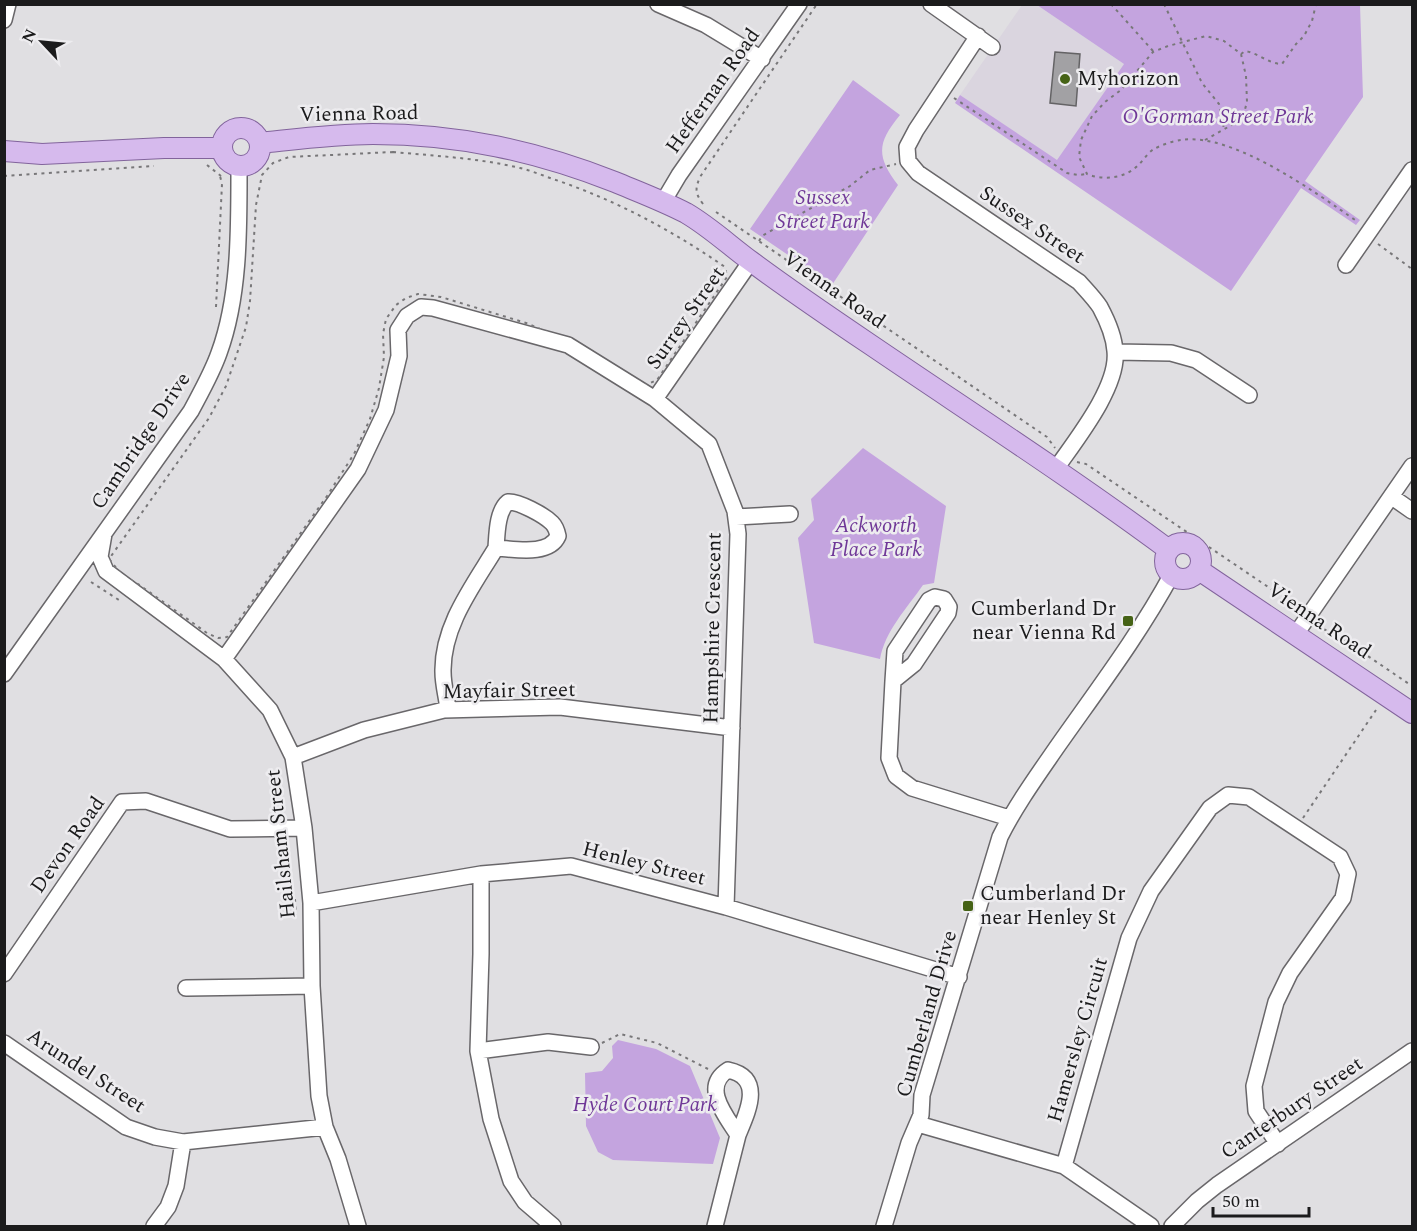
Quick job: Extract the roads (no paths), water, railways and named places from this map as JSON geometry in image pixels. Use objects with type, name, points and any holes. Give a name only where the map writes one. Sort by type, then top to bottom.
[{"type":"main road","points":[[236,129],[248,129],[254,133],[260,143],[259,155],[239,173],[225,158],[222,148],[226,136],[236,129]]},
{"type":"main road","name":"Vienna Road","points":[[260,143],[322,136],[371,134],[418,135],[472,141],[526,152],[576,167],[663,202],[687,214],[719,235],[751,261],[1169,550]]},
{"type":"main road","points":[[4,151],[42,154],[164,148],[222,148]]},
{"type":"main road","points":[[1185,543],[1196,548],[1201,558],[1198,570],[1189,577],[1177,577],[1172,574],[1166,566],[1169,550],[1185,543]]},
{"type":"main road","name":"Vienna Road","points":[[1198,570],[1413,713]]},
{"type":"street","points":[[4,20],[8,4]]},
{"type":"street","points":[[658,4],[706,25],[762,58]]},
{"type":"street","name":"Heffernan Road","points":[[663,202],[799,4]]},
{"type":"street","points":[[931,4],[992,47]]},
{"type":"street","name":"Sussex Street","points":[[978,36],[908,147],[908,162],[918,173],[1079,282],[1099,306],[1110,327],[1116,352],[1111,377],[1101,402],[1055,470]]},
{"type":"street","points":[[1346,265],[1413,170]]},
{"type":"street","name":"Cambridge Drive","points":[[4,674],[191,411],[205,386],[220,352],[232,304],[239,215],[239,173]]},
{"type":"street","name":"Surrey Street","points":[[655,399],[751,261]]},
{"type":"street","name":"Hampshire Crescent","points":[[224,660],[358,469],[386,410],[399,356],[398,330],[407,316],[421,307],[433,308],[568,345],[655,399],[709,444],[736,517],[738,534],[726,907]]},
{"type":"street","points":[[1116,352],[1171,353],[1196,360],[1249,395]]},
{"type":"street","points":[[1296,634],[1413,466]]},
{"type":"street","points":[[1392,497],[1413,511]]},
{"type":"street","points":[[736,517],[790,514]]},
{"type":"street","name":"Hailsham Street","points":[[104,534],[100,557],[106,571],[224,660],[270,710],[293,757],[311,903],[312,986],[319,1096],[325,1127],[338,1159],[358,1227]]},
{"type":"street","points":[[448,710],[443,672],[448,639],[456,615],[496,548]]},
{"type":"street","name":"Cumberland Drive","points":[[884,1227],[909,1143],[921,1115],[922,1095],[1000,837],[1009,818],[1151,612],[1172,574]]},
{"type":"street","points":[[893,681],[914,664],[948,613],[949,607],[944,599],[935,597],[929,600],[895,651],[893,681],[889,758],[896,776],[912,788],[1009,818]]},
{"type":"street","name":"Mayfair Street","points":[[293,757],[364,730],[448,710],[560,707],[732,728]]},
{"type":"street","name":"Hamersley Circuit","points":[[1064,1166],[1129,938],[1151,891],[1210,808],[1228,795],[1249,797],[1340,857],[1348,874],[1343,898],[1290,973],[1276,1002],[1254,1086],[1256,1111],[1278,1144]]},
{"type":"street","name":"Devon Road","points":[[4,974],[122,802],[146,801],[231,829],[303,828]]},
{"type":"street","name":"Henley Street","points":[[311,903],[481,874],[571,866],[726,907],[959,976]]},
{"type":"street","points":[[481,874],[482,954],[478,1051],[491,1119],[511,1181],[525,1202],[553,1227]]},
{"type":"street","points":[[186,988],[312,986]]},
{"type":"street","points":[[478,1051],[548,1042],[591,1047]]},
{"type":"street","name":"Arundel Street","points":[[4,1043],[126,1127],[155,1137],[183,1142],[325,1127]]},
{"type":"street","name":"Canterbury Street","points":[[1172,1227],[1197,1201],[1217,1185],[1413,1051]]},
{"type":"street","points":[[715,1227],[738,1135],[751,1102],[750,1088],[743,1078],[736,1072],[728,1070],[716,1082],[716,1094],[720,1106],[738,1135]]},
{"type":"street","points":[[918,1124],[1064,1166],[1151,1227]]},
{"type":"street","points":[[154,1227],[168,1208],[176,1186],[183,1142]]},
{"type":"place","name":"Myhorizon","points":[[1065,79]]},
{"type":"place","name":"Cumberland Dr near Vienna Rd","points":[[1128,621]]},
{"type":"place","name":"Cumberland Dr near Henley St","points":[[968,906]]},
{"type":"park label","name":"O'Gorman Street Park","points":[[1218,117]]},
{"type":"park label","name":"Sussex Street Park","points":[[823,210]]},
{"type":"park label","name":"Ackworth Place Park","points":[[876,538]]},
{"type":"park label","name":"Hyde Court Park","points":[[645,1105]]}]
